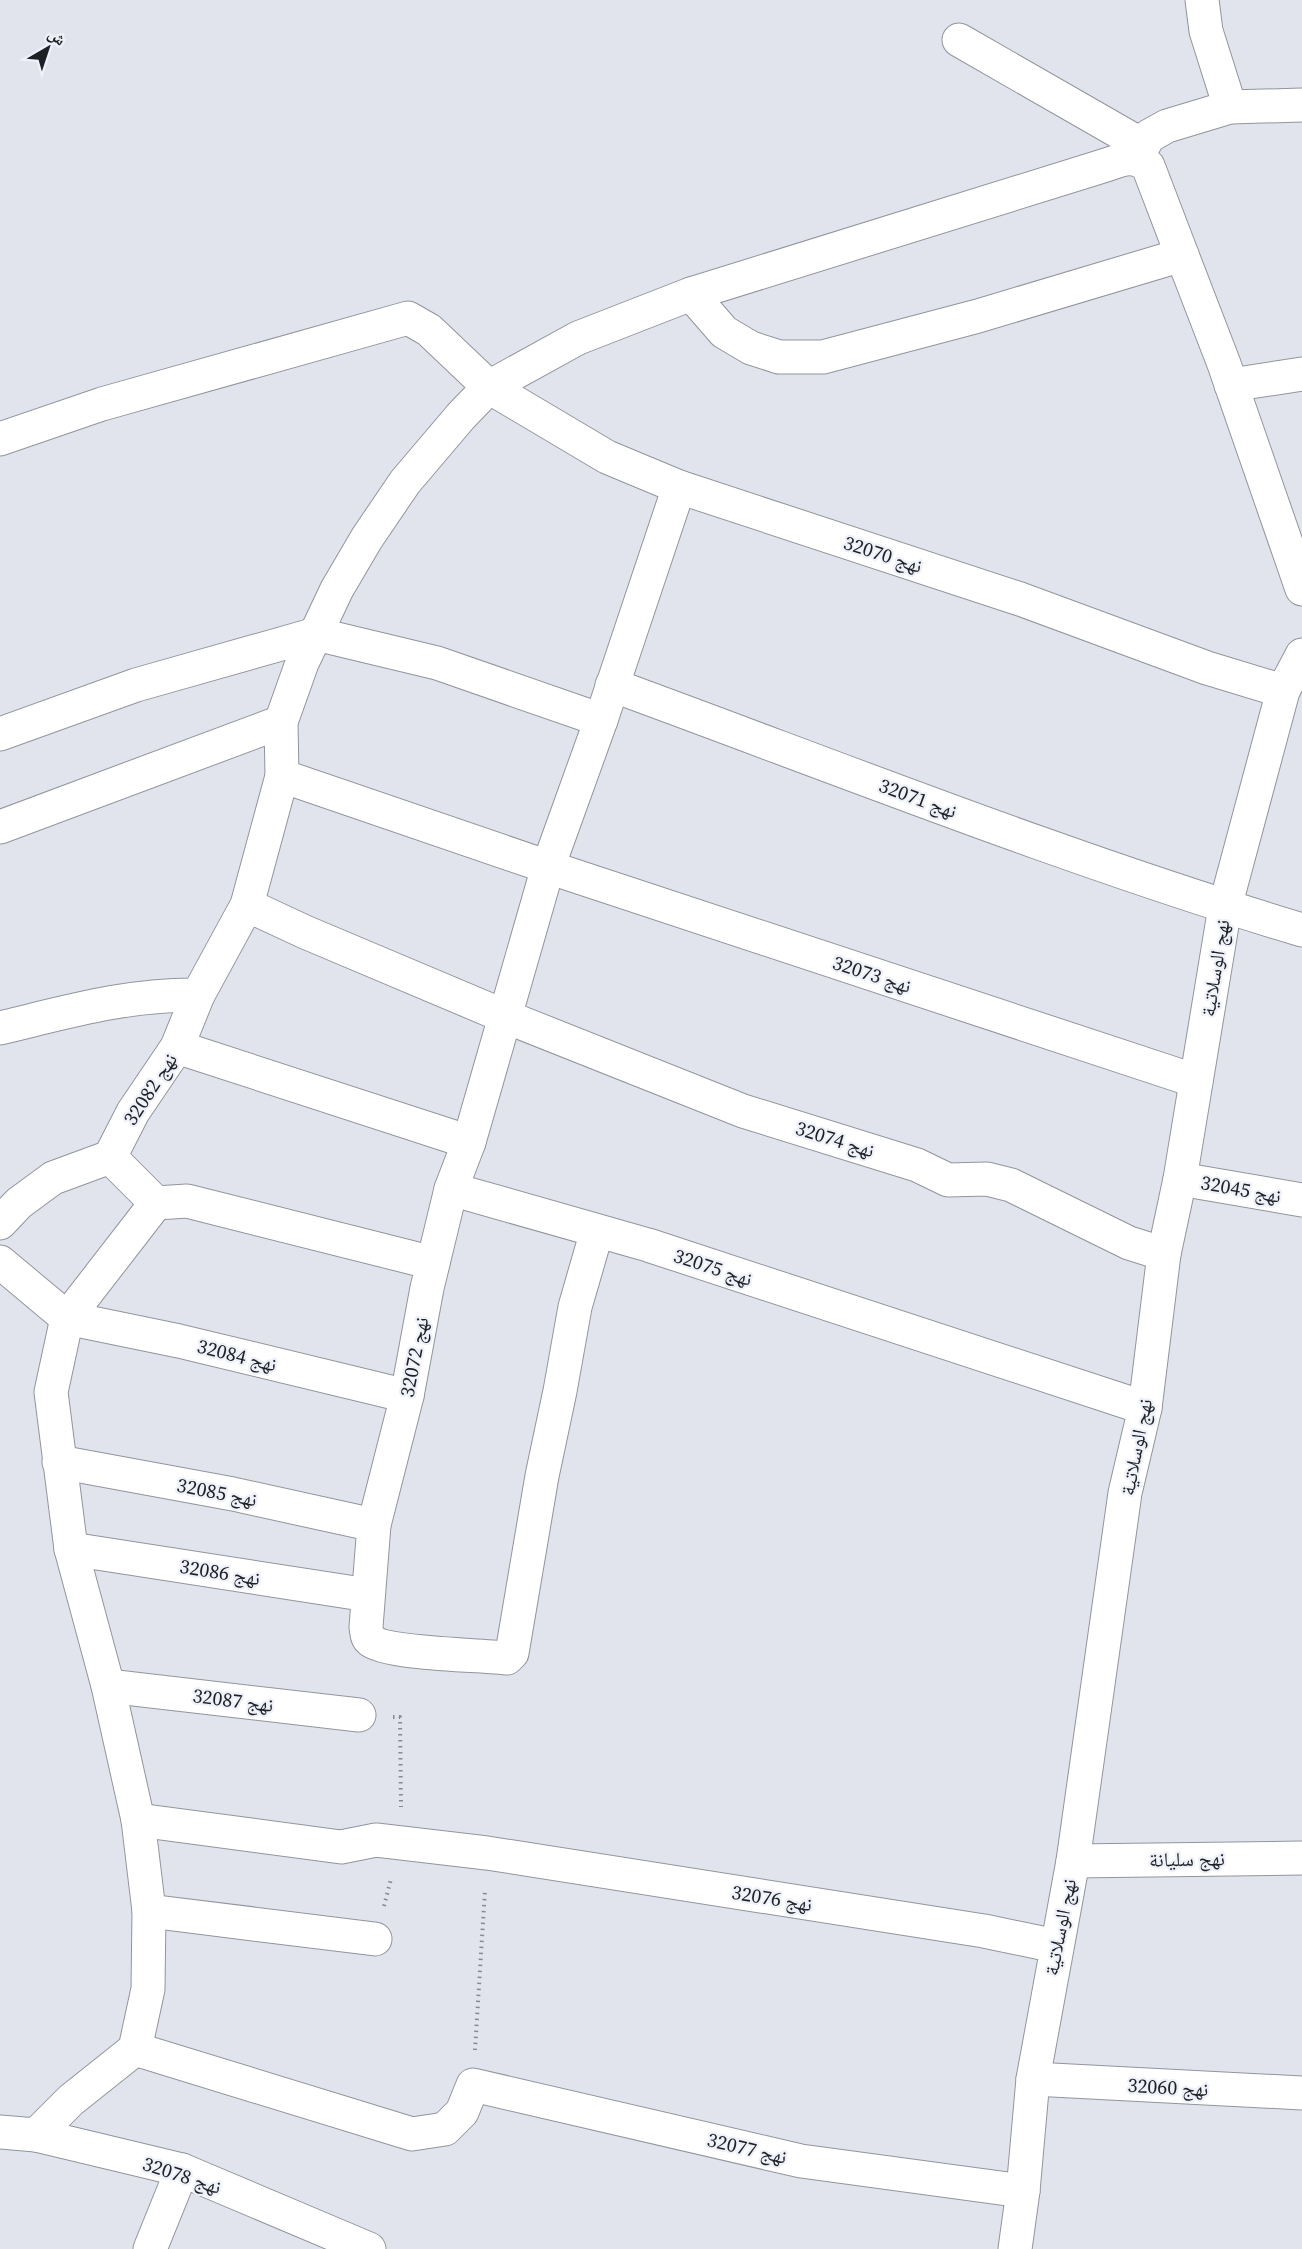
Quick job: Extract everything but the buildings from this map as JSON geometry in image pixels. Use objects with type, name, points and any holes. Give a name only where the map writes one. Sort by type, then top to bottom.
[{"type":"street","points":[[1202,0],[1206,31],[1230,107]]},
{"type":"street","points":[[959,40],[1139,152],[1148,166],[1231,386],[1302,590]]},
{"type":"street","points":[[0,827],[280,723],[302,663],[337,589],[367,538],[405,482],[489,387],[578,338],[692,294],[1125,158],[1139,152],[1149,136],[1167,126],[1230,107],[1302,105]]},
{"type":"street","points":[[692,294],[724,332],[751,348],[779,357],[823,357],[978,316],[1182,255]]},
{"type":"street","name":"نهج 32070","points":[[0,440],[102,404],[408,318],[429,330],[489,387],[608,457],[679,487],[1020,599],[1207,668],[1283,691]]},
{"type":"street","points":[[1231,386],[1302,374]]},
{"type":"street","points":[[451,1189],[469,1142],[548,867],[601,720],[679,487]]},
{"type":"street","points":[[0,734],[136,685],[316,634],[437,663],[601,720]]},
{"type":"street","name":"نهج الوسلاتية","points":[[1015,2249],[1023,2191],[1033,2079],[1073,1860],[1125,1493],[1145,1408],[1164,1254],[1180,1179],[1225,907],[1283,691],[1302,655]]},
{"type":"street","name":"نهج 32071","points":[[612,685],[1029,839],[1225,907],[1302,930]]},
{"type":"street","name":"نهج 32082","points":[[110,1156],[133,1112],[177,1047],[198,995],[247,904],[282,776],[280,723]]},
{"type":"street","name":"نهج 32073","points":[[282,776],[548,867],[1196,1081]]},
{"type":"street","name":"نهج 32074","points":[[247,904],[305,932],[504,1016],[743,1111],[906,1161],[948,1180],[987,1179],[1011,1185],[1129,1243],[1164,1254]]},
{"type":"street","points":[[0,1028],[119,1000],[167,995],[198,995]]},
{"type":"street","points":[[177,1047],[469,1142]]},
{"type":"street","points":[[0,1223],[19,1203],[53,1178],[110,1156],[156,1203]]},
{"type":"street","name":"نهج 32045","points":[[1180,1179],[1302,1200]]},
{"type":"street","name":"نهج 32075","points":[[451,1189],[648,1245],[1145,1408]]},
{"type":"street","name":"نهج 32072","points":[[451,1189],[433,1263],[407,1396],[374,1525],[367,1637],[390,1649],[507,1658],[510,1655],[575,1307],[597,1231]]},
{"type":"street","points":[[36,2135],[71,2100],[135,2049],[148,1989],[149,1911],[138,1820],[108,1686],[71,1550],[59,1462],[51,1392],[67,1318],[156,1203],[187,1201],[433,1263]]},
{"type":"street","points":[[0,1262],[67,1318]]},
{"type":"street","name":"نهج 32084","points":[[67,1318],[179,1341],[407,1396]]},
{"type":"street","name":"نهج 32085","points":[[59,1462],[233,1494],[374,1525]]},
{"type":"street","name":"نهج 32086","points":[[71,1550],[368,1595]]},
{"type":"street","name":"نهج 32087","points":[[108,1686],[359,1715]]},
{"type":"street","name":"نهج 32076","points":[[138,1820],[341,1847],[376,1840],[487,1853],[984,1930],[1056,1946]]},
{"type":"street","name":"نهج سليانة","points":[[1073,1860],[1302,1858]]},
{"type":"street","points":[[149,1911],[375,1939]]},
{"type":"street","points":[[135,2049],[412,2134],[445,2129],[462,2112],[474,2085]]},
{"type":"street","name":"نهج 32060","points":[[1033,2079],[1302,2093]]},
{"type":"street","name":"نهج 32077","points":[[474,2085],[801,2161],[1023,2191]]},
{"type":"street","name":"نهج 32078","points":[[0,2132],[36,2135],[182,2170],[369,2249]]},
{"type":"street","points":[[150,2249],[182,2170]]},
{"type":"path","points":[[359,1715],[400,1717],[402,1842],[375,1939]]},
{"type":"path","points":[[474,2085],[487,1853]]}]
